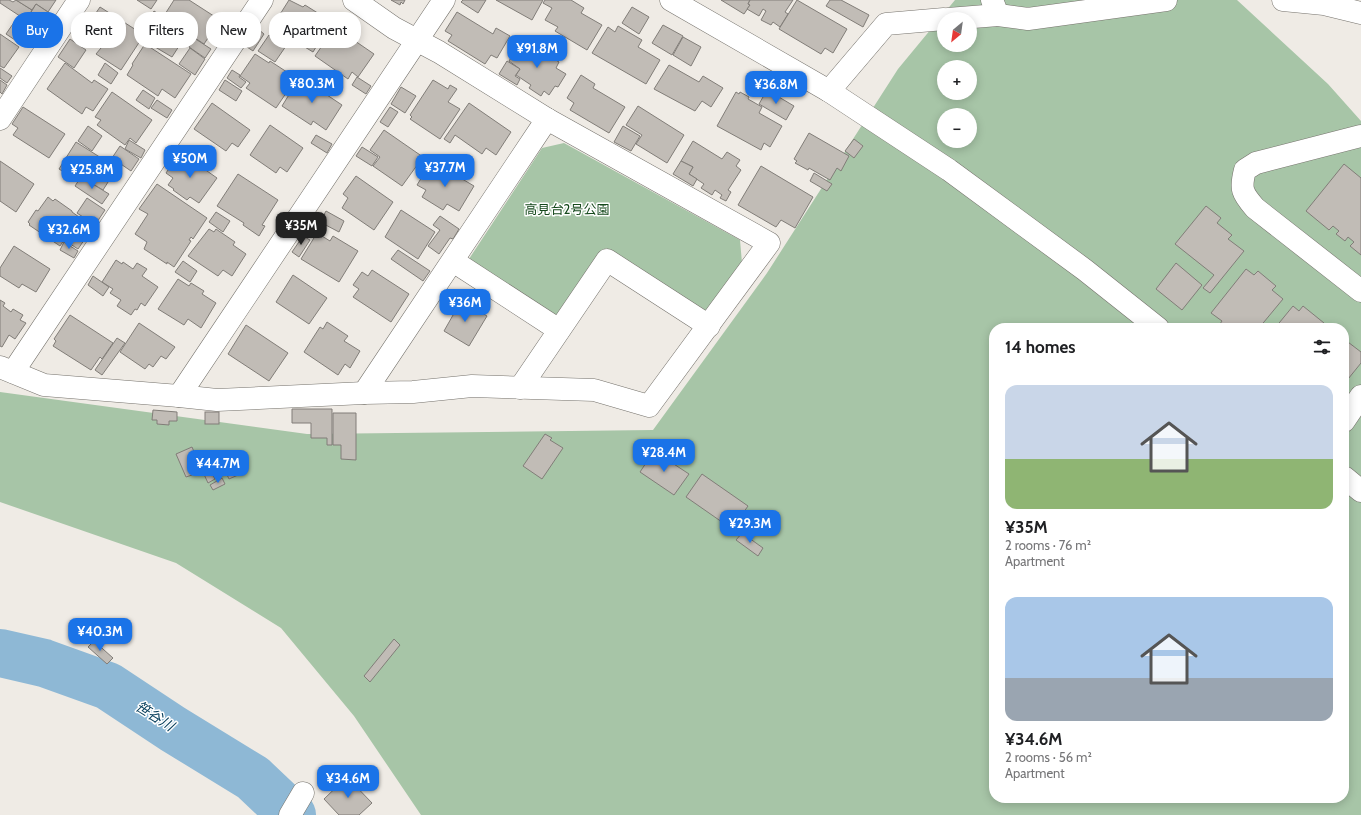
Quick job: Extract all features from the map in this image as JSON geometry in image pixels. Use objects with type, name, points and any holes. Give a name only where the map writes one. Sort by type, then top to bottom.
[{"type":"street","points":[[0,119],[79,0]]},
{"type":"street","points":[[262,0],[7,370],[44,385],[216,400],[413,392],[472,386],[594,390],[649,406],[769,243],[547,119],[438,52],[394,28],[354,0]]},
{"type":"street","points":[[179,396],[444,0]]},
{"type":"street","points":[[671,0],[829,91],[949,170],[1084,270],[1152,323]]},
{"type":"street","points":[[977,12],[995,8],[1028,19],[1166,0]]},
{"type":"street","points":[[1283,0],[1324,4],[1361,13]]},
{"type":"street","points":[[829,91],[886,24],[937,20]]},
{"type":"street","points":[[364,393],[547,119]]},
{"type":"street","points":[[1361,136],[1256,163],[1245,170],[1242,184],[1245,196],[1255,208],[1361,291]]},
{"type":"street","points":[[520,388],[607,260],[709,326]]},
{"type":"street","points":[[453,261],[559,330]]},
{"type":"street","points":[[1349,414],[1361,396]]},
{"type":"street","points":[[1349,481],[1361,491]]},
{"type":"street","points":[[290,815],[303,793]]},
{"type":"green space","points":[[955,0],[1237,0],[1328,84],[1361,121],[1361,815],[421,815],[354,716],[281,628],[176,563],[0,502],[0,392],[307,434],[653,430],[767,273],[898,69],[937,22],[937,52],[977,52],[977,12],[945,12]]},
{"type":"green space","name":"高見台2号公園","points":[[564,143],[740,240],[742,263],[705,313],[606,248],[560,317],[550,316],[467,262],[542,148]]},
{"type":"building","points":[[0,0],[9,0],[13,2],[16,0],[32,10],[31,12],[14,12],[0,3]]},
{"type":"building","points":[[16,0],[56,0],[48,12],[36,4],[32,10]]},
{"type":"building","points":[[137,0],[157,0],[151,9]]},
{"type":"building","points":[[174,0],[189,0],[208,12],[206,12],[206,41],[204,44],[198,40],[198,12],[166,12]]},
{"type":"building","points":[[289,0],[303,7],[305,5],[316,12],[281,12]]},
{"type":"building","points":[[391,0],[405,0],[403,4],[401,2],[400,5]]},
{"type":"building","points":[[463,0],[486,0],[478,13],[461,2]]},
{"type":"building","points":[[496,0],[543,0],[532,20]]},
{"type":"building","points":[[545,0],[571,0],[584,8],[581,13],[602,25],[587,50],[555,31],[558,27],[545,20],[552,8],[543,3]]},
{"type":"building","points":[[721,0],[750,0],[748,4],[750,5],[744,14]]},
{"type":"building","points":[[750,0],[793,0],[785,12],[788,14],[780,27],[773,22],[771,25],[761,20],[766,11],[763,9],[759,16],[747,9],[750,5],[748,4]]},
{"type":"building","points":[[797,0],[847,29],[833,53],[825,48],[821,54],[779,29]]},
{"type":"building","points":[[830,0],[841,0],[869,15],[863,27],[826,6]]},
{"type":"building","points":[[36,4],[48,12],[31,12]]},
{"type":"building","points":[[100,7],[108,12],[97,12]]},
{"type":"building","points":[[632,7],[649,17],[639,34],[622,23]]},
{"type":"building","points":[[457,12],[493,34],[496,28],[510,36],[497,58],[491,55],[485,64],[448,41],[452,35],[445,31]]},
{"type":"building","points":[[126,24],[134,29],[134,48],[135,48],[121,70],[96,54],[101,48],[126,48]]},
{"type":"building","points":[[12,25],[12,38],[6,34]]},
{"type":"building","points":[[663,25],[683,36],[672,55],[652,43]]},
{"type":"building","points":[[618,26],[642,40],[638,47],[660,60],[646,84],[592,53],[608,27],[615,32]]},
{"type":"building","points":[[261,32],[264,34],[261,39]]},
{"type":"building","points":[[0,34],[12,42],[12,48],[18,48],[4,68],[0,66]]},
{"type":"building","points":[[269,35],[269,48],[285,48],[275,62],[258,51]]},
{"type":"building","points":[[683,37],[701,47],[691,66],[673,55]]},
{"type":"building","points":[[70,39],[71,48],[83,48],[86,50],[74,68],[58,57]]},
{"type":"building","points":[[522,40],[559,62],[556,68],[566,74],[558,87],[555,86],[549,95],[544,91],[541,96],[529,88],[531,85],[516,75],[520,69],[509,61]]},
{"type":"building","points":[[198,41],[206,46],[206,48],[211,49],[205,58],[190,48],[198,48]]},
{"type":"building","points":[[361,45],[374,54],[358,77],[352,72],[348,79],[315,56],[321,48],[361,48]]},
{"type":"building","points":[[142,48],[151,48],[191,74],[175,98],[162,89],[158,96],[127,75],[133,65],[132,64]]},
{"type":"building","points":[[157,48],[178,48],[172,57]]},
{"type":"building","points":[[190,48],[205,59],[195,75],[179,64]]},
{"type":"building","points":[[306,48],[315,48],[313,52]]},
{"type":"building","points":[[255,54],[269,63],[270,61],[290,74],[288,76],[295,80],[276,108],[246,88],[250,83],[240,76]]},
{"type":"building","points":[[507,61],[520,69],[515,76],[520,79],[517,85],[499,74]]},
{"type":"building","points":[[65,63],[92,83],[94,80],[108,89],[93,111],[86,107],[82,114],[47,89]]},
{"type":"building","points":[[105,63],[118,73],[111,84],[98,75]]},
{"type":"building","points":[[669,65],[699,82],[703,76],[723,88],[711,107],[702,101],[695,111],[654,89]]},
{"type":"building","points":[[0,68],[12,76],[7,83],[0,78]]},
{"type":"building","points":[[232,70],[240,75],[239,77],[246,82],[241,88],[227,78]]},
{"type":"building","points":[[581,75],[595,84],[593,88],[625,107],[609,133],[570,110],[574,103],[567,98]]},
{"type":"building","points":[[300,77],[342,105],[326,130],[313,121],[311,125],[282,106]]},
{"type":"building","points":[[357,77],[371,86],[366,94],[352,85]]},
{"type":"building","points":[[0,80],[7,85],[2,94],[0,92]]},
{"type":"building","points":[[225,80],[242,91],[236,101],[219,90]]},
{"type":"building","points":[[433,80],[448,89],[450,85],[457,89],[448,102],[460,109],[440,139],[410,119],[412,117],[410,115]]},
{"type":"building","points":[[401,87],[416,96],[405,113],[391,104]]},
{"type":"building","points":[[143,90],[155,98],[149,109],[136,100]]},
{"type":"building","points":[[767,90],[794,106],[786,120],[759,104]]},
{"type":"building","points":[[112,92],[152,120],[136,143],[130,138],[125,145],[97,125],[101,120],[95,117]]},
{"type":"building","points":[[736,92],[739,94],[740,92],[749,97],[748,99],[762,107],[759,113],[782,126],[770,147],[764,143],[761,150],[717,126]]},
{"type":"building","points":[[157,100],[172,110],[167,118],[151,108]]},
{"type":"building","points":[[212,103],[250,130],[238,147],[232,143],[226,151],[194,129]]},
{"type":"building","points":[[469,103],[511,132],[496,155],[486,148],[482,154],[455,135],[450,143],[444,139]]},
{"type":"building","points":[[638,106],[684,135],[667,163],[636,144],[642,135],[626,125]]},
{"type":"building","points":[[23,107],[65,134],[49,158],[13,135],[18,128],[12,124]]},
{"type":"building","points":[[390,107],[398,112],[388,127],[380,122]]},
{"type":"building","points":[[270,125],[303,148],[287,172],[280,167],[276,173],[250,155]]},
{"type":"building","points":[[88,126],[102,136],[92,151],[78,141]]},
{"type":"building","points":[[623,126],[640,136],[631,151],[614,142]]},
{"type":"building","points":[[384,130],[423,157],[402,186],[373,166],[380,157],[370,150]]},
{"type":"building","points":[[809,133],[849,156],[841,171],[837,168],[830,180],[809,168],[808,170],[795,163],[797,161],[794,159]]},
{"type":"building","points":[[316,135],[332,144],[327,153],[311,143]]},
{"type":"building","points":[[854,139],[863,146],[854,158],[845,151]]},
{"type":"building","points":[[129,140],[145,150],[141,158],[125,149]]},
{"type":"building","points":[[693,141],[722,159],[727,152],[740,160],[736,166],[741,170],[728,190],[731,192],[726,201],[720,198],[722,195],[715,190],[712,195],[701,188],[704,184],[689,174],[693,167],[681,161]]},
{"type":"building","points":[[76,142],[117,168],[103,190],[81,177],[78,181],[59,169]]},
{"type":"building","points":[[120,146],[139,159],[131,171],[112,158]]},
{"type":"building","points":[[362,147],[378,157],[372,166],[356,156]]},
{"type":"building","points":[[180,152],[217,178],[199,203],[190,197],[187,200],[168,185],[173,178],[166,173]]},
{"type":"building","points":[[0,161],[34,184],[16,212],[0,201]]},
{"type":"building","points":[[681,161],[693,167],[689,174],[697,179],[693,186],[673,174]]},
{"type":"building","points":[[430,164],[440,170],[442,167],[474,186],[459,211],[447,204],[443,210],[422,197],[426,190],[417,185]]},
{"type":"building","points":[[1344,164],[1361,178],[1361,255],[1350,246],[1354,242],[1348,237],[1345,241],[1336,234],[1339,231],[1333,226],[1329,230],[1306,211]]},
{"type":"building","points":[[761,166],[813,197],[795,228],[781,220],[776,227],[738,205]]},
{"type":"building","points":[[814,173],[832,184],[827,191],[810,181]]},
{"type":"building","points":[[238,174],[278,200],[262,225],[265,226],[259,236],[243,225],[244,223],[217,206]]},
{"type":"building","points":[[356,176],[393,202],[374,230],[342,208],[348,198],[343,194]]},
{"type":"building","points":[[81,177],[109,194],[102,204],[75,186]]},
{"type":"building","points":[[157,184],[207,218],[193,239],[191,237],[189,240],[191,241],[174,267],[144,249],[147,242],[135,234],[148,214],[139,209]]},
{"type":"building","points":[[48,197],[53,201],[55,199],[72,211],[86,222],[83,225],[91,230],[78,249],[64,240],[60,246],[29,225],[30,224],[28,222],[36,210],[38,211]]},
{"type":"building","points":[[87,198],[105,210],[95,225],[77,213]]},
{"type":"building","points":[[1206,206],[1221,218],[1217,223],[1232,235],[1228,239],[1244,251],[1210,293],[1203,288],[1214,275],[1175,244]]},
{"type":"building","points":[[401,210],[435,232],[418,259],[385,237]]},
{"type":"building","points":[[326,211],[344,221],[339,232],[320,222]]},
{"type":"building","points":[[216,212],[230,221],[223,232],[209,222]]},
{"type":"building","points":[[440,216],[459,229],[453,239],[450,238],[439,254],[428,246],[440,230],[433,225]]},
{"type":"building","points":[[209,229],[214,232],[216,229],[235,242],[233,245],[246,254],[232,276],[223,270],[218,276],[188,256]]},
{"type":"building","points":[[317,233],[330,241],[333,236],[358,251],[339,282],[301,259]]},
{"type":"building","points":[[303,236],[310,240],[299,257],[292,252]]},
{"type":"building","points":[[64,242],[78,251],[74,258],[60,250]]},
{"type":"building","points":[[14,246],[50,269],[36,292],[22,284],[19,288],[0,276],[0,268]]},
{"type":"building","points":[[398,250],[430,271],[423,281],[391,259]]},
{"type":"building","points":[[116,260],[122,264],[123,262],[133,269],[137,263],[147,269],[142,276],[158,287],[145,306],[141,303],[137,310],[135,309],[131,315],[117,306],[121,300],[110,293],[113,289],[102,282]]},
{"type":"building","points":[[183,261],[197,271],[190,282],[175,272]]},
{"type":"building","points":[[1176,263],[1202,285],[1182,310],[1156,289]]},
{"type":"building","points":[[1246,269],[1254,275],[1258,271],[1276,286],[1272,290],[1283,299],[1263,323],[1221,323],[1222,321],[1211,313]]},
{"type":"building","points":[[372,270],[409,294],[391,322],[353,297],[359,289],[353,285],[362,272],[368,276]]},
{"type":"building","points":[[293,275],[327,298],[309,324],[276,302]]},
{"type":"building","points":[[93,276],[109,287],[103,296],[88,285]]},
{"type":"building","points":[[178,279],[189,286],[191,283],[204,291],[202,294],[216,303],[201,328],[188,319],[184,325],[158,309]]},
{"type":"building","points":[[0,300],[5,303],[3,306],[11,312],[13,309],[23,315],[20,320],[26,323],[15,339],[9,335],[2,347],[0,346]]},
{"type":"building","points":[[461,301],[487,316],[469,346],[444,331]]},
{"type":"building","points":[[1293,306],[1299,311],[1303,306],[1324,323],[1279,323]]},
{"type":"building","points":[[70,315],[113,343],[102,359],[100,357],[91,370],[53,346],[56,341],[54,339]]},
{"type":"building","points":[[327,322],[348,336],[344,341],[360,351],[350,368],[345,364],[338,375],[304,352],[320,327],[323,329]]},
{"type":"building","points":[[139,323],[175,347],[166,359],[161,356],[153,367],[149,364],[145,369],[120,352]]},
{"type":"building","points":[[246,325],[288,353],[269,381],[228,354]]},
{"type":"building","points":[[117,338],[125,343],[102,375],[95,370]]},
{"type":"building","points":[[1349,343],[1361,352],[1361,363],[1349,378]]},
{"type":"building","points":[[292,409],[332,409],[332,445],[327,445],[327,438],[311,438],[311,423],[292,423]]},
{"type":"building","points":[[153,410],[177,412],[177,421],[169,421],[169,425],[157,424],[157,420],[152,420]]},
{"type":"building","points":[[205,412],[219,412],[219,424],[205,424]]},
{"type":"building","points":[[333,413],[356,413],[356,460],[341,459],[341,445],[333,445]]},
{"type":"building","points":[[545,434],[552,438],[550,440],[563,448],[542,479],[523,466]]},
{"type":"building","points":[[192,447],[201,468],[191,473],[192,475],[186,477],[176,454]]},
{"type":"building","points":[[654,451],[689,474],[674,495],[640,472]]},
{"type":"building","points":[[232,462],[238,475],[229,479],[223,466]]},
{"type":"building","points":[[218,463],[222,471],[213,475],[215,479],[208,483],[202,470]]},
{"type":"building","points":[[702,474],[748,506],[732,529],[686,497]]},
{"type":"building","points":[[222,478],[225,484],[213,490],[210,485]]},
{"type":"building","points":[[742,533],[763,548],[758,556],[736,540]]},
{"type":"building","points":[[394,639],[400,645],[370,682],[364,676]]},
{"type":"building","points":[[94,641],[113,658],[107,664],[88,647]]},
{"type":"building","points":[[347,777],[372,803],[359,815],[339,815],[324,799]]},
{"type":"waterway","name":"笹谷川","points":[[0,653],[44,663],[108,686],[173,729],[253,778],[292,815]]}]
